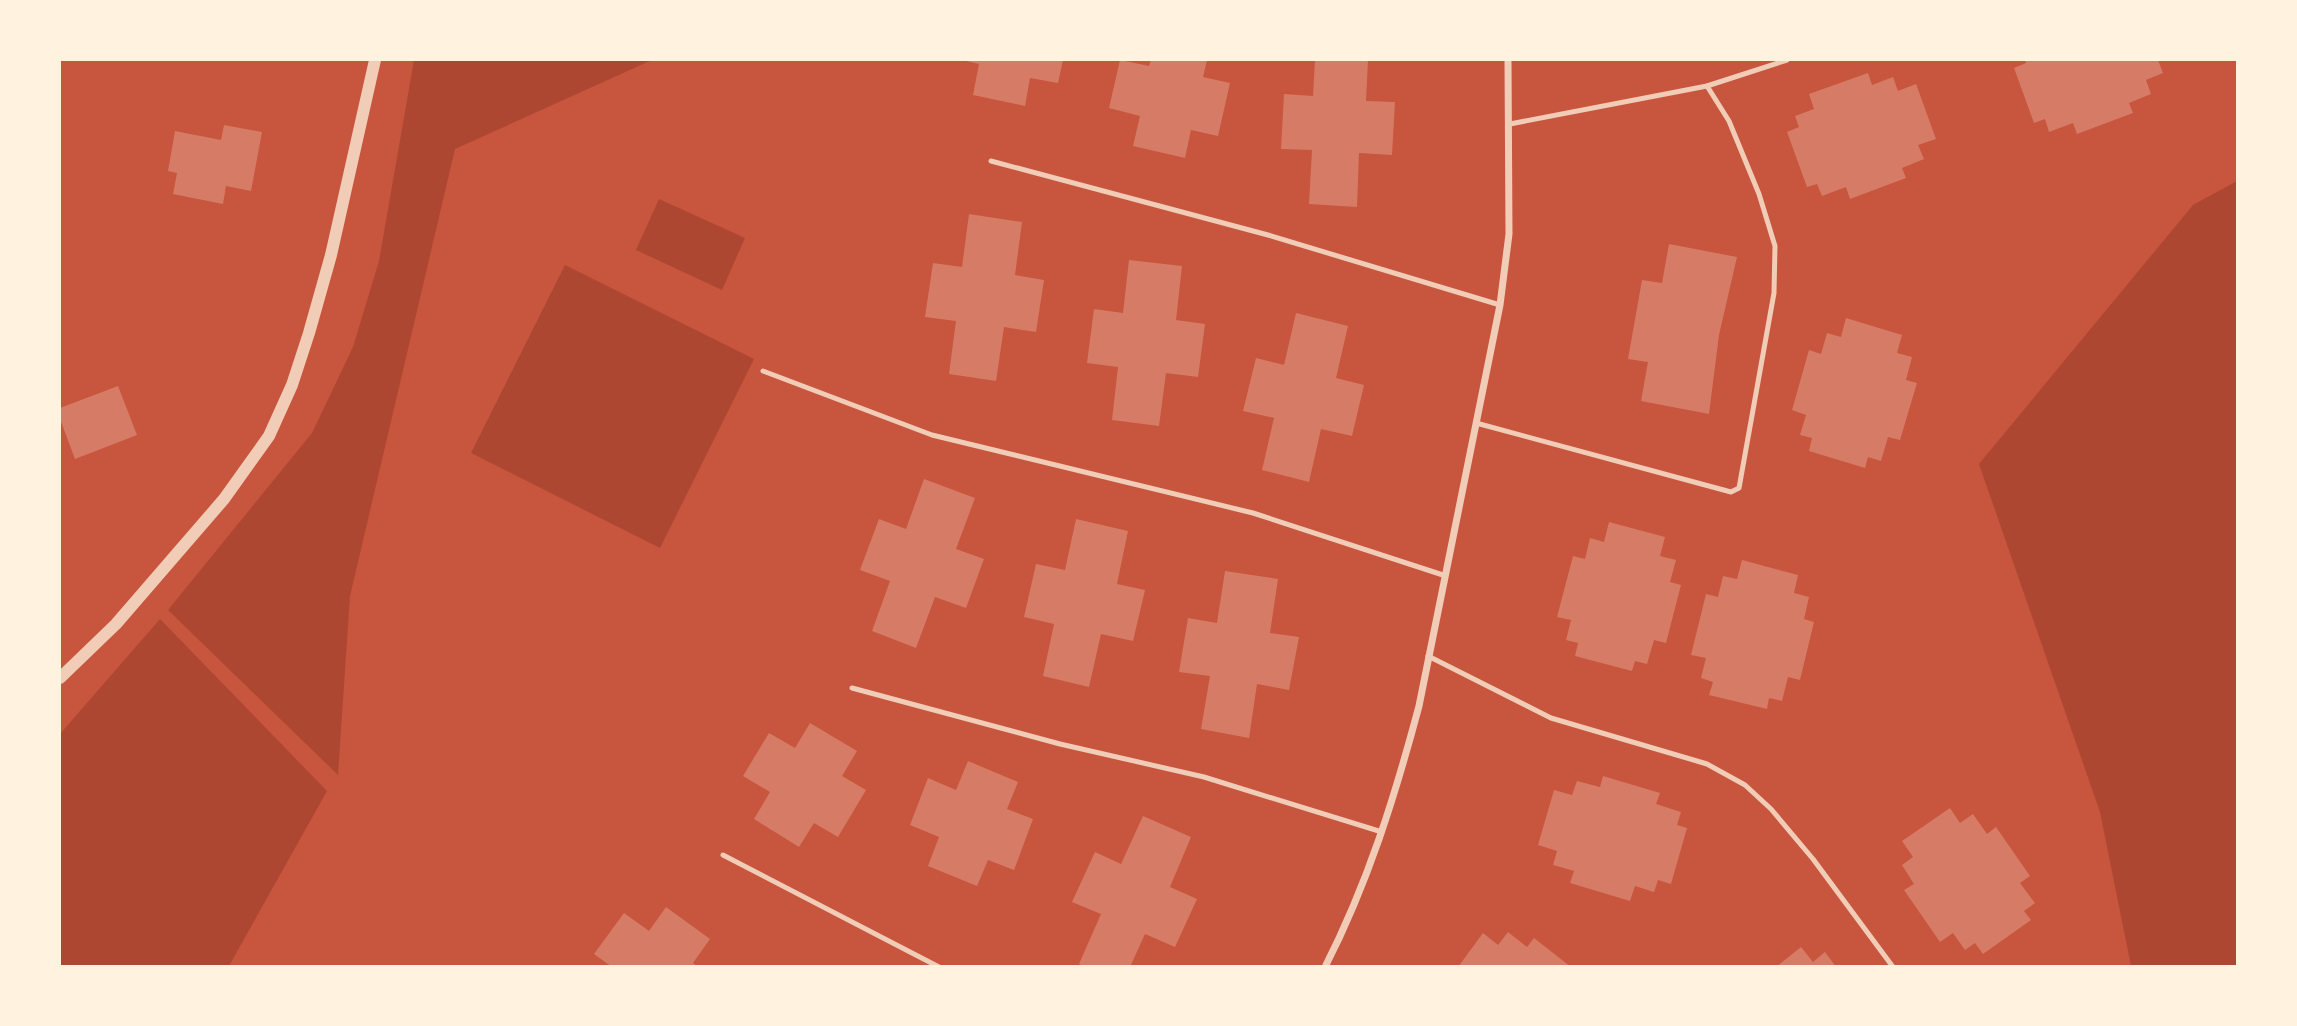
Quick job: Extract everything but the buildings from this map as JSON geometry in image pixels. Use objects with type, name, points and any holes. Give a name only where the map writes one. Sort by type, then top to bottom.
[{"type":"street","points":[[60,678],[117,624],[224,499],[269,436],[292,386],[309,334],[331,255],[375,60]]},
{"type":"street","points":[[1325,967],[1360,896],[1406,754],[1476,423],[1500,304],[1509,234],[1508,60]]},
{"type":"lane","points":[[1510,124],[1707,86],[1787,60]]},
{"type":"lane","points":[[1476,423],[1731,492],[1739,488],[1774,293],[1774,246],[1759,194],[1729,121],[1707,86]]},
{"type":"lane","points":[[991,161],[1268,235],[1500,304]]},
{"type":"lane","points":[[763,372],[932,435],[1253,513],[1443,575]]},
{"type":"lane","points":[[1428,656],[1551,718],[1707,764],[1745,785],[1771,809],[1813,859],[1894,967]]},
{"type":"lane","points":[[852,688],[1060,744],[1205,777],[1382,832]]},
{"type":"lane","points":[[723,855],[939,967]]},
{"type":"shaded area","points":[[414,60],[652,60],[455,149],[350,596],[338,775],[168,610],[312,433],[353,347],[379,261]]},
{"type":"shaded area","points":[[2237,181],[2237,966],[2131,966],[2100,812],[1979,464],[2193,205]]},
{"type":"shaded area","points":[[659,199],[745,238],[722,290],[636,250]]},
{"type":"shaded area","points":[[565,265],[754,359],[660,548],[471,453]]},
{"type":"shaded area","points":[[160,619],[327,791],[229,966],[60,966],[60,734]]}]
